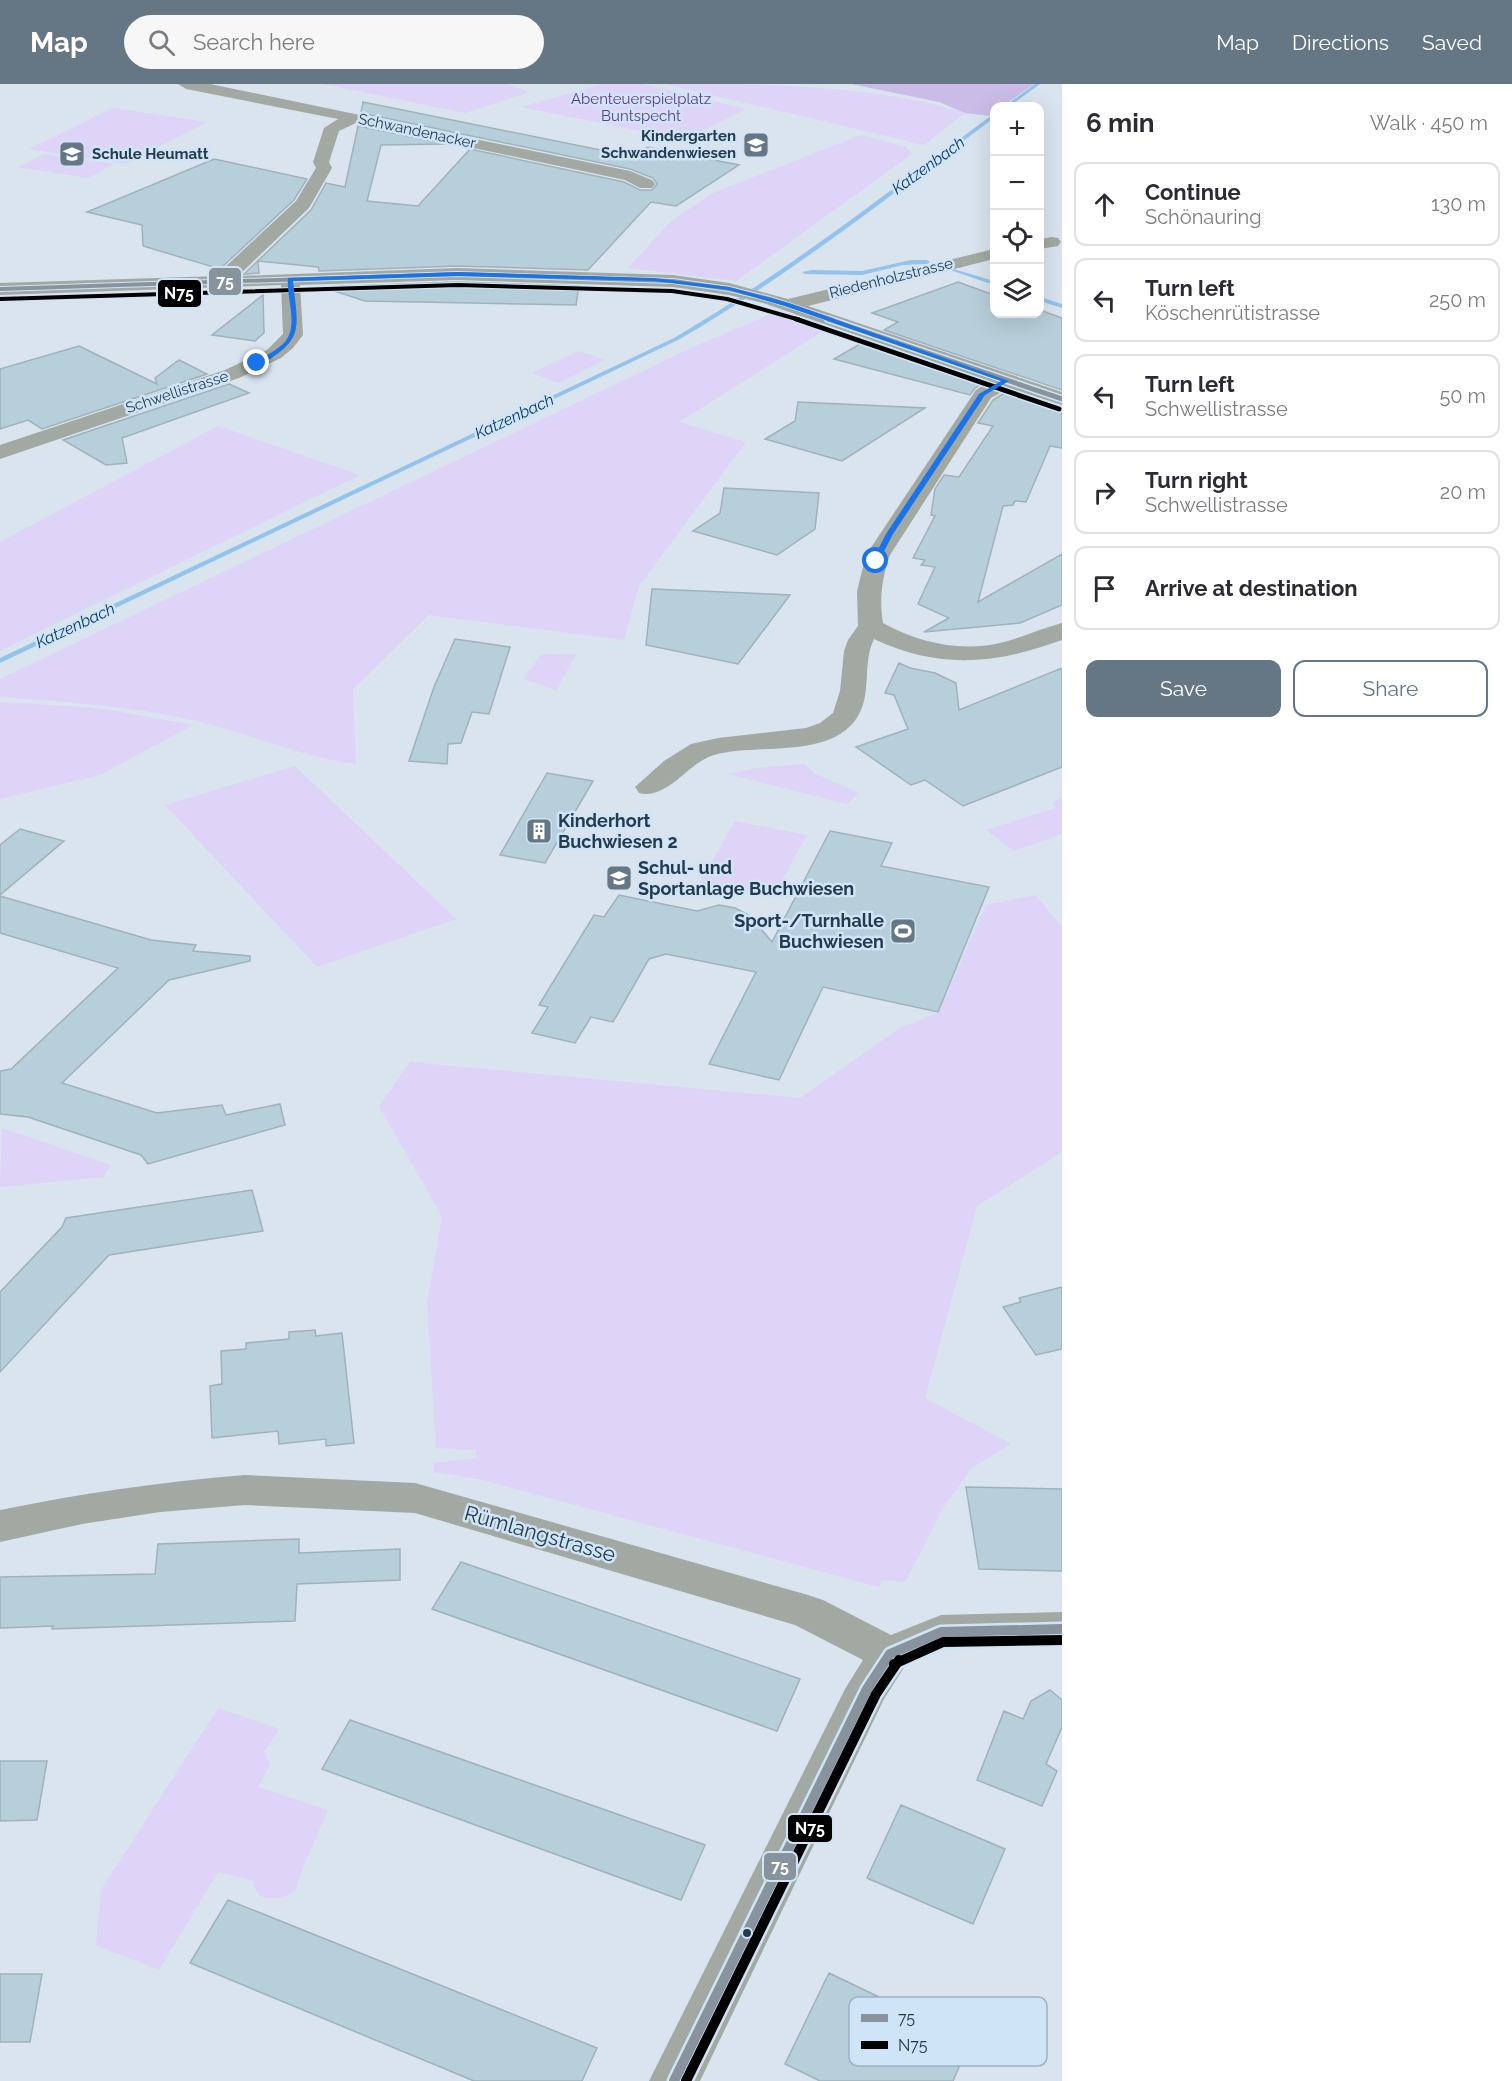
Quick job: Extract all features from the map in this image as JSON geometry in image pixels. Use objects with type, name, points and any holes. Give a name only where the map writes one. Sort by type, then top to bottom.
[{"type":"street","name":"Schwandenacker","points":[[186,84],[630,176],[646,184]]},
{"type":"street","points":[[226,282],[230,273],[303,204],[324,168],[321,162],[332,128],[353,118]]},
{"type":"street","name":"Riedenholzstrasse","points":[[787,304],[990,255]]},
{"type":"street","points":[[0,289],[415,274],[654,280],[737,290],[787,304],[1062,399]]},
{"type":"street","name":"Schwellistrasse","points":[[0,452],[232,374],[274,354],[293,335],[290,279]]},
{"type":"street","points":[[871,627],[866,607],[873,567],[878,555],[982,394],[1006,381]]},
{"type":"street","points":[[871,627],[904,643],[943,652],[968,654],[999,651],[1062,631]]},
{"type":"street","points":[[649,787],[699,751],[736,743],[800,738],[827,729],[843,717],[852,702],[859,643],[871,627]]},
{"type":"street","name":"Rümlangstrasse","points":[[0,1526],[82,1509],[160,1497],[245,1490],[415,1498],[808,1612],[890,1654]]},
{"type":"street","points":[[674,2081],[867,1689],[890,1654],[941,1632],[1062,1629]]},
{"type":"green space","points":[[323,84],[507,84],[529,92],[465,113]]},
{"type":"green space","name":"Abenteuerspielplatz Buntspecht","points":[[603,84],[643,84],[746,109],[685,140],[521,107]]},
{"type":"green space","points":[[665,84],[740,84],[855,91],[929,103],[965,113],[924,145]]},
{"type":"green space","points":[[113,108],[207,122],[126,164],[29,149]]},
{"type":"green space","points":[[861,135],[906,147],[912,154],[736,281],[628,268],[670,222],[713,193]]},
{"type":"green space","points":[[44,154],[114,164],[88,178],[18,167]]},
{"type":"green space","points":[[778,311],[828,328],[679,422],[746,442],[639,586],[624,640],[429,615],[353,689],[356,764],[316,756],[201,722],[151,712],[101,705],[0,697],[0,679],[693,347]]},
{"type":"green space","points":[[579,351],[605,360],[559,383],[532,373]]},
{"type":"green space","points":[[218,426],[360,475],[0,651],[0,542]]},
{"type":"green space","points":[[541,654],[576,655],[556,690],[524,679]]},
{"type":"green space","points":[[0,702],[100,708],[193,725],[100,775],[0,799]]},
{"type":"green space","points":[[804,764],[816,774],[859,793],[847,804],[728,774],[757,768]]},
{"type":"green space","points":[[295,766],[456,919],[317,967],[165,805]]},
{"type":"green space","points":[[1062,797],[1062,834],[1014,851],[986,830],[1055,808],[1052,803]]},
{"type":"green space","points":[[735,821],[807,835],[772,898],[699,883]]},
{"type":"green space","points":[[1035,895],[1062,927],[1062,1152],[977,1206],[925,1398],[1011,1444],[972,1468],[945,1505],[905,1582],[883,1580],[879,1587],[478,1479],[434,1472],[434,1463],[476,1458],[476,1450],[436,1448],[427,1303],[442,1217],[379,1106],[410,1062],[800,1098],[900,1028],[938,1013],[986,905]]},
{"type":"green space","points":[[2,1128],[111,1165],[103,1177],[0,1187]]},
{"type":"green space","points":[[218,1708],[279,1729],[264,1752],[270,1765],[258,1787],[328,1810],[303,1867],[296,1890],[279,1898],[260,1896],[253,1886],[253,1881],[218,1872],[159,1970],[96,1945],[101,1890]]},
{"type":"shaded area","points":[[851,84],[1034,84],[1009,102],[990,102],[990,116],[965,113],[939,102]]},
{"type":"building","points":[[363,102],[630,156],[648,147],[739,165],[676,206],[651,202],[588,270],[458,266],[319,271],[318,267],[258,261],[259,273],[244,274],[311,210],[326,183],[345,187],[358,126],[446,144],[381,145],[367,201],[418,206],[470,149],[624,182],[640,190],[652,190],[657,184],[653,178],[630,169],[361,113]]},
{"type":"building","points":[[214,159],[307,179],[294,200],[220,269],[143,246],[142,225],[87,212]]},
{"type":"building","points":[[458,282],[579,286],[576,305],[365,301],[322,287]]},
{"type":"building","points":[[958,282],[990,294],[990,318],[1044,318],[1044,311],[1062,318],[1062,390],[884,330],[898,322],[872,313]]},
{"type":"building","points":[[263,295],[264,333],[255,341],[212,335]]},
{"type":"building","points":[[865,341],[985,382],[975,388],[970,395],[834,359]]},
{"type":"building","points":[[79,346],[157,384],[155,378],[179,360],[207,374],[42,429],[28,420],[0,429],[0,369]]},
{"type":"building","points":[[229,384],[249,393],[122,438],[127,463],[106,465],[63,440]]},
{"type":"building","points":[[1009,390],[1062,407],[1062,448],[1050,446],[1026,502],[1015,501],[1013,505],[1003,506],[978,602],[1062,554],[1062,605],[1020,623],[924,632],[949,618],[918,604],[935,567],[921,565],[925,560],[913,558],[935,516],[931,515],[935,489],[944,475],[959,477],[993,426],[978,423],[993,400]]},
{"type":"building","points":[[798,402],[925,408],[842,461],[765,439],[795,421]]},
{"type":"building","points":[[724,488],[819,493],[815,529],[777,555],[693,531],[720,513]]},
{"type":"building","points":[[652,589],[790,595],[738,664],[646,645]]},
{"type":"building","points":[[455,639],[510,647],[489,714],[472,712],[461,743],[448,744],[447,764],[409,761],[434,687]]},
{"type":"building","points":[[899,663],[910,668],[935,673],[956,683],[959,710],[1062,668],[1062,767],[963,806],[925,780],[911,785],[856,747],[908,729],[894,695],[885,693]]},
{"type":"building","name":"Kinderhort Buchwiesen 2","points":[[547,773],[593,781],[545,863],[500,855]]},
{"type":"building","points":[[20,829],[64,841],[0,895],[0,845]]},
{"type":"building","points":[[830,831],[892,843],[881,866],[989,887],[938,1012],[823,987],[779,1080],[709,1064],[756,972],[666,954],[649,959],[613,1022],[591,1017],[575,1043],[532,1033],[548,1007],[539,1005],[594,915],[604,917],[619,895],[697,911],[719,905],[735,908],[749,915],[772,942]]},
{"type":"building","points":[[0,896],[151,940],[196,945],[193,951],[250,956],[250,961],[169,980],[62,1083],[157,1113],[222,1105],[226,1115],[280,1104],[285,1125],[148,1164],[141,1155],[28,1117],[0,1114],[0,1071],[11,1069],[118,968],[0,933]]},
{"type":"building","points":[[252,1190],[263,1231],[109,1255],[0,1372],[0,1292],[62,1227],[66,1218]]},
{"type":"building","points":[[1062,1287],[1062,1349],[1036,1355],[1003,1307],[1021,1302],[1019,1298]]},
{"type":"building","points":[[315,1330],[316,1336],[342,1333],[354,1443],[326,1446],[326,1439],[279,1444],[278,1431],[212,1438],[210,1386],[222,1384],[221,1351],[246,1349],[246,1343],[289,1339],[289,1332]]},
{"type":"building","points":[[966,1487],[1062,1489],[1062,1571],[979,1569]]},
{"type":"building","points":[[299,1539],[299,1553],[400,1549],[400,1580],[297,1584],[295,1621],[52,1629],[53,1626],[0,1628],[0,1577],[155,1574],[158,1544]]},
{"type":"building","points":[[461,1562],[800,1679],[777,1731],[432,1609]]},
{"type":"building","points":[[1050,1690],[1062,1700],[1062,1727],[1046,1764],[1057,1771],[1042,1806],[977,1780],[1004,1711],[1023,1719],[1031,1701]]},
{"type":"building","points":[[350,1720],[705,1845],[681,1900],[322,1769]]},
{"type":"building","points":[[0,1761],[47,1761],[37,1820],[0,1821]]},
{"type":"building","points":[[901,1805],[1005,1849],[973,1924],[867,1878]]},
{"type":"building","points":[[228,1900],[597,2048],[582,2081],[474,2081],[190,1963]]},
{"type":"building","points":[[829,1973],[879,1997],[849,1997],[849,2066],[960,2066],[953,2081],[820,2081],[785,2064]]},
{"type":"building","points":[[0,1974],[42,1974],[30,2042],[0,2042]]},
{"type":"waterway","name":"Katzenbach","points":[[1013,102],[1038,84]]},
{"type":"waterway","name":"Katzenbach","points":[[0,661],[676,339],[718,315],[799,261],[990,119]]},
{"type":"waterway","points":[[805,272],[862,273],[903,263],[927,262]]},
{"type":"waterway","points":[[952,269],[990,282]]},
{"type":"waterway","points":[[1044,300],[1062,306]]},
{"type":"transit line","name":"75","points":[[0,289],[458,274],[673,281],[729,289],[770,299],[1062,399]]},
{"type":"transit line","name":"N75","points":[[0,299],[458,285],[672,291],[727,299],[767,309],[1059,409]]},
{"type":"transit line","name":"75","points":[[890,1654],[941,1632],[1062,1629]]},
{"type":"transit line","name":"N75","points":[[894,1664],[943,1642],[1062,1640]]},
{"type":"transit line","name":"75","points":[[674,2081],[867,1689],[890,1654]]},
{"type":"transit line","name":"N75","points":[[686,2081],[876,1694],[899,1660]]},
{"type":"place","name":"Kindergarten Schwandenwiesen","points":[[756,145]]},
{"type":"place","name":"Schule Heumatt","points":[[72,154]]},
{"type":"place","name":"Kinderhort Buchwiesen 2","points":[[539,831]]},
{"type":"place","name":"Schul- und Sportanlage Buchwiesen","points":[[619,878]]},
{"type":"place","name":"Sport-/Turnhalle Buchwiesen","points":[[903,931]]},
{"type":"route","points":[[257,363],[274,354],[293,335],[290,279],[458,274],[654,280],[729,289],[787,304],[1006,381],[982,394],[890,534],[876,561]]}]
